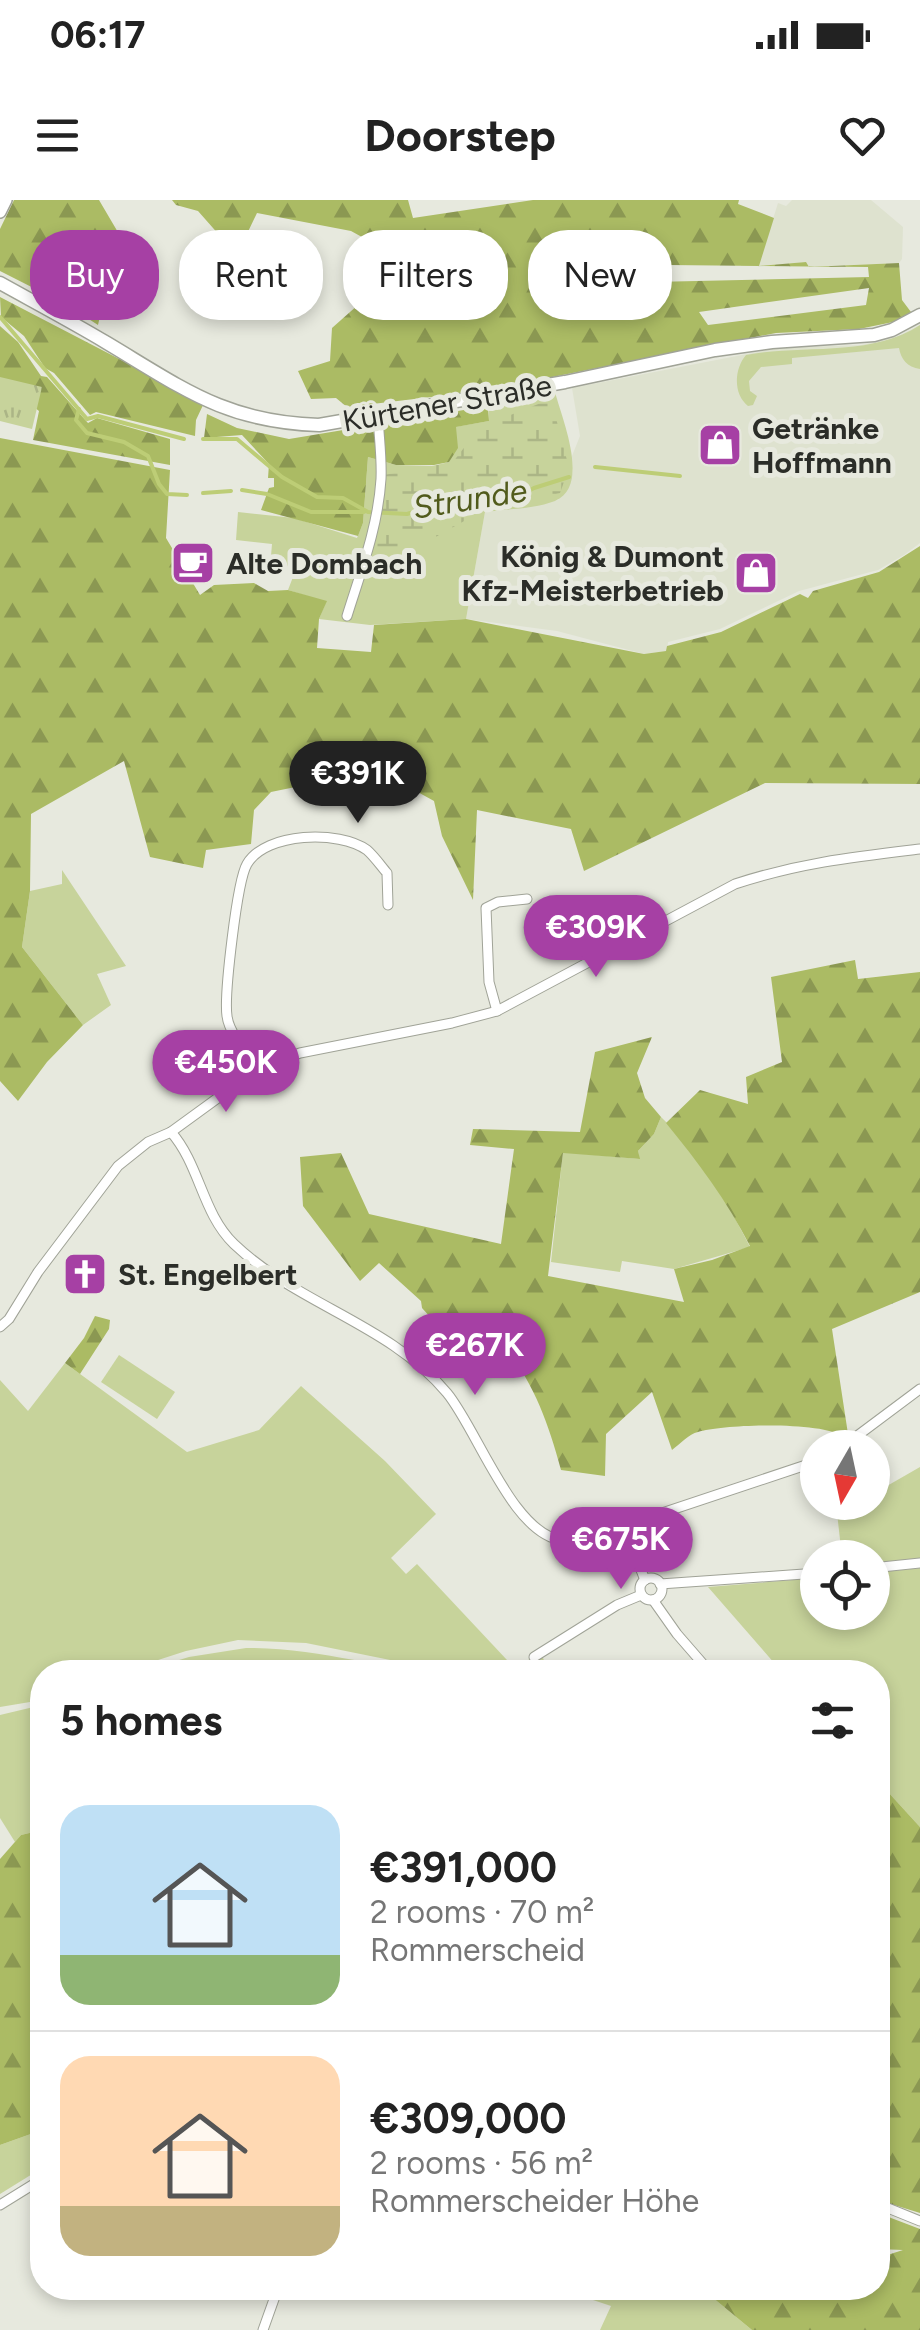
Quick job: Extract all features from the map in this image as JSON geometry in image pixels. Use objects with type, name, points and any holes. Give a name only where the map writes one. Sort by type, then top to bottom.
[{"type":"main road","name":"Kürtener Straße","points":[[0,282],[208,402],[280,424],[319,425],[378,416],[715,350],[874,335],[920,315]]},
{"type":"street","points":[[0,212],[6,200]]},
{"type":"street","points":[[347,616],[373,536],[378,506],[382,474],[378,416]]},
{"type":"street","points":[[258,1068],[227,1018],[239,897],[247,864],[266,847],[294,836],[337,840],[365,848],[387,873],[388,905]]},
{"type":"street","points":[[0,1327],[118,1166],[148,1142],[172,1132],[258,1068],[300,1053],[452,1024],[497,1011],[734,884],[812,861],[920,849]]},
{"type":"street","points":[[497,1011],[489,982],[486,908],[527,898]]},
{"type":"street","points":[[172,1132],[186,1148],[216,1224],[236,1246],[300,1291],[382,1336],[418,1362],[464,1415],[521,1515],[540,1532],[562,1540],[592,1536],[800,1467]]},
{"type":"street","points":[[865,1430],[920,1389]]},
{"type":"street","points":[[623,1525],[646,1580]]},
{"type":"street","points":[[890,1566],[920,1563]]},
{"type":"street","points":[[641,1594],[640,1588],[652,1579],[660,1584],[800,1574]]},
{"type":"street","points":[[653,1600],[661,1594],[660,1584]]},
{"type":"street","points":[[641,1594],[653,1600],[700,1660]]},
{"type":"street","points":[[534,1657],[641,1594]]},
{"type":"street","points":[[0,2205],[30,2187]]},
{"type":"street","points":[[890,2209],[920,2221]]},
{"type":"street","points":[[263,2330],[274,2300]]},
{"type":"shaded area","points":[[792,200],[871,200],[903,227],[902,259],[899,263],[808,267],[805,262],[758,267],[778,203],[786,206]]},
{"type":"shaded area","points":[[920,325],[920,543],[904,555],[878,570],[799,591],[720,629],[668,642],[667,651],[644,654],[557,631],[466,619],[485,512],[558,500],[573,473],[572,456],[580,436],[572,388],[778,348],[861,345],[896,337]]},
{"type":"green space","points":[[14,200],[99,200],[117,230],[30,230],[30,286],[0,271],[0,229]]},
{"type":"green space","points":[[172,200],[408,200],[413,218],[533,200],[739,200],[738,204],[774,218],[759,266],[672,265],[672,230],[528,230],[528,320],[672,320],[672,282],[869,277],[868,267],[820,267],[899,263],[902,300],[911,312],[893,322],[859,329],[776,333],[482,391],[347,407],[336,398],[311,399],[298,371],[330,361],[332,328],[343,318],[508,320],[508,230],[346,230],[257,213],[249,230],[215,230],[198,211],[176,205]],"holes":[[[869,288],[866,305],[708,325],[699,312]]]},
{"type":"green space","points":[[806,262],[809,266],[760,266]]},
{"type":"green space","points":[[0,297],[30,313],[30,320],[44,320],[204,403],[196,420],[195,436],[96,412],[90,415],[54,373],[45,368],[24,336],[1,317]]},
{"type":"green space","points":[[920,325],[920,369],[905,362],[899,348],[792,358],[792,364],[761,367],[749,381],[750,391],[757,396],[753,405],[748,406],[740,395],[737,374],[746,355],[858,346],[880,342]]},
{"type":"green space","points":[[0,326],[18,342],[41,376],[47,377],[88,423],[97,418],[170,439],[170,465],[33,440],[39,411],[0,380]]},
{"type":"green space","points":[[0,377],[42,387],[32,429],[0,421]]},
{"type":"green space","points":[[555,392],[568,434],[571,481],[566,493],[555,501],[485,512],[466,619],[370,625],[319,619],[326,602],[288,590],[293,577],[283,557],[271,556],[272,544],[236,540],[238,512],[294,518],[357,538],[363,523],[368,457],[396,465],[434,466],[449,462],[455,427],[489,421],[489,406]]},
{"type":"green space","points":[[551,399],[569,468],[560,493],[482,511],[407,553],[374,547],[384,475],[453,462],[480,427]]},
{"type":"green space","points":[[488,406],[489,421],[456,427],[458,448],[449,462],[396,465],[368,457],[363,523],[358,536],[261,510],[269,488],[274,487],[274,478],[268,478],[269,464],[242,435],[204,438],[207,414],[237,428],[289,439]]},
{"type":"green space","points":[[0,438],[170,470],[166,538],[200,595],[214,585],[254,583],[268,591],[288,590],[327,601],[319,619],[317,648],[371,652],[374,625],[466,619],[644,654],[666,651],[667,646],[721,632],[800,594],[808,598],[813,591],[879,572],[920,546],[920,784],[765,783],[584,871],[571,829],[477,810],[473,900],[442,836],[434,801],[405,785],[354,775],[271,792],[254,810],[251,844],[206,850],[203,868],[150,857],[124,761],[31,814],[30,891],[22,947],[83,1025],[47,1062],[18,1101],[0,1081]]},
{"type":"green space","points":[[62,870],[126,966],[97,974],[111,1005],[83,1025],[22,947],[30,891],[62,884]]},
{"type":"green space","points":[[855,960],[858,979],[920,972],[920,1292],[832,1329],[847,1430],[795,1426],[711,1429],[695,1433],[672,1450],[652,1392],[606,1434],[605,1476],[561,1470],[540,1405],[507,1350],[475,1316],[450,1339],[422,1308],[421,1301],[379,1263],[360,1281],[303,1206],[300,1157],[341,1153],[369,1214],[501,1244],[514,1149],[470,1145],[473,1129],[580,1132],[595,1052],[652,1037],[637,1073],[645,1098],[661,1117],[654,1134],[638,1151],[640,1159],[563,1153],[548,1276],[684,1302],[674,1269],[750,1246],[711,1182],[666,1123],[700,1090],[748,1104],[746,1077],[782,1062],[771,977]]},
{"type":"green space","points":[[661,1117],[711,1178],[750,1247],[674,1269],[622,1261],[620,1272],[551,1262],[563,1152],[639,1159],[638,1151],[654,1134]]},
{"type":"green space","points":[[95,1316],[110,1320],[109,1329],[80,1374],[65,1363]]},
{"type":"green space","points":[[119,1355],[175,1392],[157,1419],[101,1382]]},
{"type":"green space","points":[[65,1363],[187,1452],[259,1430],[301,1386],[385,1461],[436,1514],[391,1558],[406,1574],[417,1564],[507,1660],[390,1660],[306,1643],[238,1640],[158,1660],[30,1660],[30,1702],[0,1707],[0,1380],[28,1411]]},
{"type":"green space","points":[[920,1467],[920,1559],[890,1562],[890,1540],[840,1540],[838,1520],[890,1520],[890,1484]]},
{"type":"green space","points":[[920,1568],[920,1827],[890,1794],[890,1660],[772,1660],[708,1587],[800,1579],[800,1630],[890,1630],[890,1571]]},
{"type":"green space","points":[[246,1648],[357,1660],[179,1660]]},
{"type":"green space","points":[[30,1708],[30,1833],[15,1842],[0,1818],[0,1715]]},
{"type":"green space","points":[[890,1794],[920,1827],[920,2213],[890,2204]]},
{"type":"green space","points":[[30,1833],[30,2134],[0,2145],[0,1859],[21,1835]]},
{"type":"green space","points":[[30,2134],[30,2175],[0,2194],[0,2145]]},
{"type":"green space","points":[[890,2218],[920,2229],[920,2330],[752,2330],[716,2300],[890,2300],[890,2254],[903,2250],[890,2249]]},
{"type":"green space","points":[[593,2300],[716,2300],[752,2330],[600,2330],[611,2306]]},
{"type":"waterway","name":"Strunde","points":[[0,317],[87,419],[98,416],[184,439]]},
{"type":"waterway","name":"Strunde","points":[[79,409],[76,420],[87,433],[124,442],[148,456],[167,494],[187,495]]},
{"type":"waterway","name":"Strunde","points":[[203,439],[237,439],[282,477],[317,497],[343,498],[368,512],[407,514],[426,508],[443,510],[480,499],[517,497],[569,477]]},
{"type":"waterway","name":"Strunde","points":[[595,467],[680,476]]},
{"type":"waterway","name":"Strunde","points":[[242,490],[267,494],[311,512],[364,512]]},
{"type":"waterway","name":"Strunde","points":[[203,493],[231,491]]},
{"type":"place","name":"Getränke Hoffmann","points":[[720,445]]},
{"type":"place","name":"Alte Dombach","points":[[193,563]]},
{"type":"place","name":"König & Dumont Kfz-Meisterbetrieb","points":[[756,573]]},
{"type":"place","name":"St. Engelbert","points":[[85,1274]]}]
